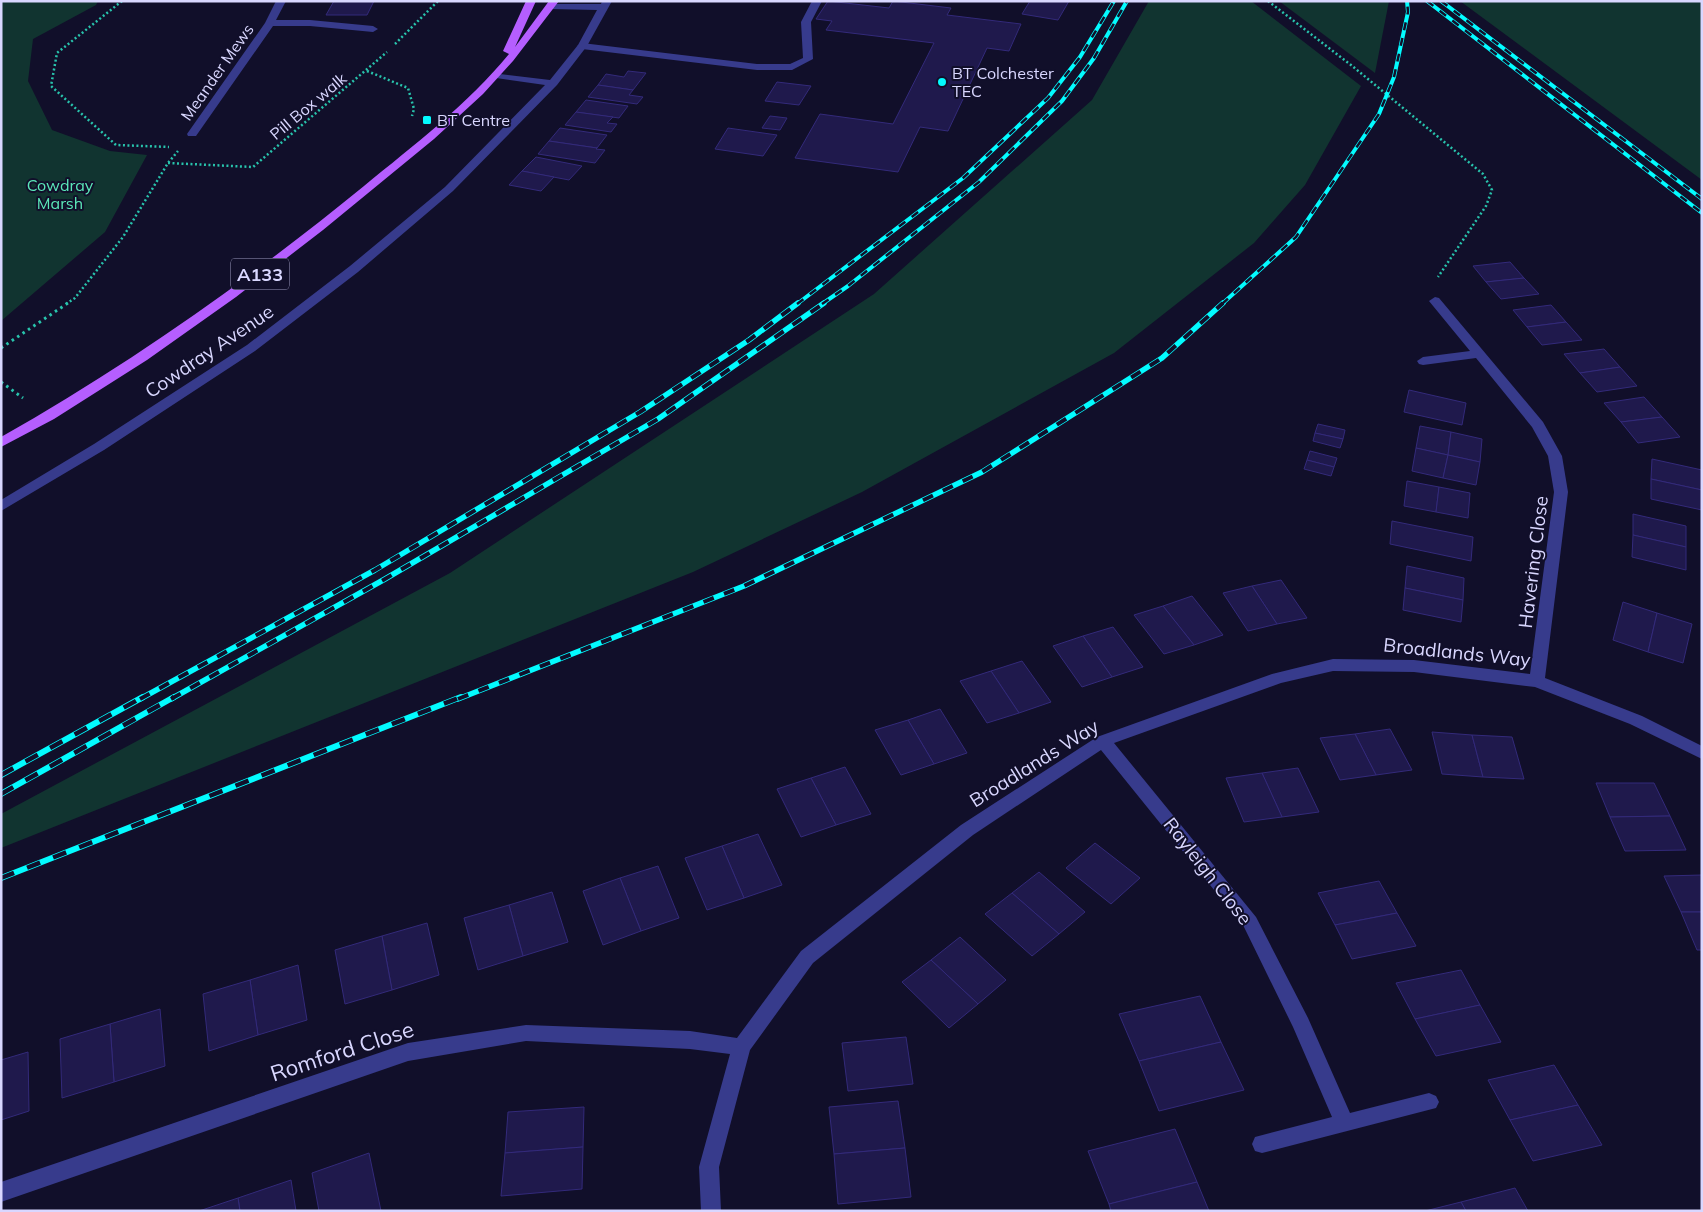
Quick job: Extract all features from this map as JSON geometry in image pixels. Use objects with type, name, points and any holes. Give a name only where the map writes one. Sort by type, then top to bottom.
[{"type":"main road","name":"Cowdray Avenue","points":[[496,74],[531,1]]},
{"type":"main road","name":"Cowdray Avenue","points":[[1,443],[89,392],[217,307],[296,248],[446,122],[496,74],[552,4]]},
{"type":"street","name":"Meander Mews","points":[[192,134],[270,23],[281,1]]},
{"type":"street","points":[[582,46],[757,67],[792,67],[808,59],[806,22],[816,1]]},
{"type":"street","name":"Cowdray Avenue","points":[[1,506],[99,446],[251,348],[330,287],[449,188],[553,83],[582,46],[605,4],[552,4]]},
{"type":"street","points":[[270,23],[310,23],[373,29]]},
{"type":"street","points":[[496,74],[553,83]]},
{"type":"street","name":"Havering Close","points":[[1435,301],[1538,425],[1556,456],[1561,492],[1537,681]]},
{"type":"street","points":[[1423,361],[1478,354]]},
{"type":"street","name":"Broadlands Way","points":[[711,1211],[709,1167],[741,1047],[807,957],[967,830],[1103,741],[1278,678],[1333,665],[1414,666],[1537,681],[1636,720],[1702,753]]},
{"type":"street","name":"Rayleigh Close","points":[[1103,741],[1250,922],[1301,1024],[1345,1123]]},
{"type":"street","name":"Romford Close","points":[[1,1192],[408,1052],[526,1032],[690,1040],[741,1047]]},
{"type":"street","points":[[1262,1144],[1429,1102]]},
{"type":"path","points":[[1,348],[75,298],[123,237],[168,162],[181,147],[116,145],[51,86],[57,53],[122,1]]},
{"type":"path","points":[[394,45],[438,1]]},
{"type":"path","points":[[1268,1],[1351,65],[1483,174],[1492,190],[1486,206],[1427,291],[1435,301]]},
{"type":"path","name":"Pill Box walk","points":[[168,162],[253,167],[388,52]]},
{"type":"path","points":[[367,71],[408,88],[414,109],[411,118]]},
{"type":"green space","name":"Cowdray Marsh","points":[[1,1],[98,1],[96,5],[33,39],[28,81],[52,130],[110,151],[147,155],[105,232],[1,321]]},
{"type":"green space","points":[[1149,1],[1251,1],[1361,86],[1305,185],[1254,243],[1114,353],[862,492],[693,572],[1,848],[1,814],[450,573],[874,294],[1092,100]]},
{"type":"green space","points":[[1279,1],[1389,1],[1375,73]]},
{"type":"green space","points":[[1460,1],[1702,1],[1702,180]]},
{"type":"building","points":[[334,1],[374,1],[367,15],[326,15]]},
{"type":"building","name":"BT Colchester TEC","points":[[828,1],[889,8],[893,1],[951,8],[947,15],[1021,24],[1009,51],[987,48],[948,131],[920,127],[898,172],[795,158],[820,114],[893,124],[934,43],[826,30],[832,21],[816,19]]},
{"type":"building","points":[[1030,1],[1069,1],[1058,20],[1022,14]]},
{"type":"building","points":[[628,71],[646,73],[633,90],[598,85],[606,74],[624,77]]},
{"type":"building","points":[[777,82],[811,86],[799,105],[765,101]]},
{"type":"building","points":[[598,85],[633,90],[629,95],[643,97],[637,104],[588,97]]},
{"type":"building","points":[[586,100],[628,106],[619,118],[576,112]]},
{"type":"building","points":[[576,112],[613,117],[607,123],[617,124],[611,132],[565,125]]},
{"type":"building","points":[[770,116],[787,118],[780,130],[762,128]]},
{"type":"building","points":[[560,128],[607,135],[597,148],[549,141]]},
{"type":"building","points":[[728,128],[777,135],[763,156],[715,149]]},
{"type":"building","points":[[549,141],[605,150],[595,163],[538,154]]},
{"type":"building","points":[[536,157],[582,166],[569,180],[522,171]]},
{"type":"building","points":[[522,171],[554,177],[541,191],[509,185]]},
{"type":"building","points":[[1510,262],[1524,278],[1486,282],[1473,266]]},
{"type":"building","points":[[1524,278],[1539,294],[1501,299],[1486,282]]},
{"type":"building","points":[[1551,305],[1566,322],[1527,327],[1513,310]]},
{"type":"building","points":[[1566,322],[1582,340],[1542,345],[1527,327]]},
{"type":"building","points":[[1604,349],[1620,367],[1580,373],[1564,354]]},
{"type":"building","points":[[1620,367],[1637,386],[1597,392],[1580,373]]},
{"type":"building","points":[[1409,390],[1466,403],[1462,425],[1404,412]]},
{"type":"building","points":[[1644,397],[1662,417],[1621,422],[1604,403]]},
{"type":"building","points":[[1662,417],[1680,437],[1638,443],[1621,422]]},
{"type":"building","points":[[1318,424],[1345,430],[1343,439],[1315,433]]},
{"type":"building","points":[[1420,426],[1451,432],[1448,455],[1416,448]]},
{"type":"building","points":[[1451,432],[1482,439],[1480,462],[1448,455]]},
{"type":"building","points":[[1315,433],[1343,439],[1340,448],[1313,441]]},
{"type":"building","points":[[1416,448],[1448,455],[1443,478],[1412,471]]},
{"type":"building","points":[[1310,451],[1337,458],[1334,467],[1307,460]]},
{"type":"building","points":[[1448,455],[1480,462],[1476,485],[1443,478]]},
{"type":"building","points":[[1652,459],[1702,470],[1702,490],[1651,479]]},
{"type":"building","points":[[1307,460],[1334,467],[1331,476],[1304,469]]},
{"type":"building","points":[[1651,479],[1702,490],[1702,510],[1651,499]]},
{"type":"building","points":[[1407,481],[1439,487],[1436,512],[1404,506]]},
{"type":"building","points":[[1439,487],[1470,493],[1468,518],[1436,512]]},
{"type":"building","points":[[1633,514],[1686,526],[1686,547],[1633,535]]},
{"type":"building","points":[[1392,521],[1473,537],[1471,561],[1390,544]]},
{"type":"building","points":[[1633,535],[1686,547],[1686,570],[1632,557]]},
{"type":"building","points":[[1407,566],[1464,578],[1463,600],[1405,588]]},
{"type":"building","points":[[1281,580],[1307,618],[1277,624],[1252,586]]},
{"type":"building","points":[[1252,586],[1277,624],[1248,631],[1223,593]]},
{"type":"building","points":[[1405,588],[1463,600],[1461,622],[1403,610]]},
{"type":"building","points":[[1192,596],[1223,635],[1194,645],[1163,606]]},
{"type":"building","points":[[1623,602],[1657,613],[1648,652],[1613,640]]},
{"type":"building","points":[[1163,606],[1194,645],[1164,654],[1134,615]]},
{"type":"building","points":[[1657,613],[1692,624],[1683,663],[1648,652]]},
{"type":"building","points":[[1113,627],[1143,667],[1112,677],[1083,636]]},
{"type":"building","points":[[1083,636],[1112,677],[1082,687],[1053,646]]},
{"type":"building","points":[[1022,661],[1051,702],[1019,713],[991,671]]},
{"type":"building","points":[[991,671],[1019,713],[987,723],[960,681]]},
{"type":"building","points":[[940,709],[967,753],[934,764],[908,720]]},
{"type":"building","points":[[908,720],[934,764],[901,775],[875,730]]},
{"type":"building","points":[[1390,729],[1412,770],[1376,775],[1355,734]]},
{"type":"building","points":[[1432,732],[1472,735],[1483,777],[1442,774]]},
{"type":"building","points":[[1355,734],[1376,775],[1340,780],[1320,738]]},
{"type":"building","points":[[1472,735],[1512,737],[1524,779],[1483,777]]},
{"type":"building","points":[[845,767],[871,814],[836,825],[811,778]]},
{"type":"building","points":[[1298,768],[1319,812],[1282,817],[1262,773]]},
{"type":"building","points":[[1262,773],[1282,817],[1244,822],[1226,778]]},
{"type":"building","points":[[811,778],[836,825],[801,837],[777,789]]},
{"type":"building","points":[[1596,783],[1654,783],[1670,816],[1610,817]]},
{"type":"building","points":[[1670,816],[1686,850],[1625,851],[1610,817]]},
{"type":"building","points":[[758,834],[782,885],[744,898],[722,846]]},
{"type":"building","points":[[1095,843],[1140,878],[1111,904],[1066,868]]},
{"type":"building","points":[[722,846],[744,898],[707,910],[685,858]]},
{"type":"building","points":[[658,866],[679,918],[641,931],[620,878]]},
{"type":"building","points":[[1039,872],[1085,912],[1059,934],[1012,893]]},
{"type":"building","points":[[1702,875],[1702,912],[1681,912],[1664,876]]},
{"type":"building","points":[[620,878],[641,931],[603,945],[583,891]]},
{"type":"building","points":[[1379,881],[1397,913],[1335,925],[1318,893]]},
{"type":"building","points":[[552,892],[568,942],[523,956],[509,905]]},
{"type":"building","points":[[1012,893],[1059,934],[1032,956],[985,914]]},
{"type":"building","points":[[509,905],[523,956],[478,970],[464,918]]},
{"type":"building","points":[[1681,912],[1702,912],[1702,950],[1697,950]]},
{"type":"building","points":[[1397,913],[1416,946],[1352,959],[1335,925]]},
{"type":"building","points":[[427,923],[439,975],[392,990],[382,936]]},
{"type":"building","points":[[382,936],[392,990],[345,1004],[335,950]]},
{"type":"building","points":[[960,937],[1006,980],[978,1004],[931,960]]},
{"type":"building","points":[[931,960],[978,1004],[949,1028],[902,982]]},
{"type":"building","points":[[298,965],[307,1020],[258,1035],[250,980]]},
{"type":"building","points":[[1461,970],[1480,1005],[1415,1019],[1396,983]]},
{"type":"building","points":[[250,980],[258,1035],[209,1051],[203,994]]},
{"type":"building","points":[[1200,996],[1221,1042],[1139,1061],[1119,1014]]},
{"type":"building","points":[[1480,1005],[1501,1042],[1436,1056],[1415,1019]]},
{"type":"building","points":[[160,1009],[165,1066],[114,1082],[110,1024]]},
{"type":"building","points":[[110,1024],[114,1082],[62,1098],[60,1039]]},
{"type":"building","points":[[906,1037],[913,1084],[848,1091],[842,1043]]},
{"type":"building","points":[[1221,1042],[1244,1090],[1159,1111],[1139,1061]]},
{"type":"building","points":[[28,1052],[29,1111],[1,1120],[1,1060]]},
{"type":"building","points":[[1554,1065],[1578,1105],[1510,1120],[1488,1080]]},
{"type":"building","points":[[898,1101],[905,1148],[834,1154],[829,1107]]},
{"type":"building","points":[[1578,1105],[1602,1145],[1533,1161],[1510,1120]]},
{"type":"building","points":[[584,1107],[583,1147],[505,1153],[508,1112]]},
{"type":"building","points":[[1175,1129],[1197,1182],[1109,1204],[1088,1151]]},
{"type":"building","points":[[583,1147],[582,1189],[501,1196],[505,1153]]},
{"type":"building","points":[[905,1148],[911,1197],[838,1204],[834,1154]]},
{"type":"building","points":[[369,1153],[381,1211],[319,1211],[312,1173]]},
{"type":"building","points":[[291,1180],[296,1211],[240,1211],[238,1198]]},
{"type":"building","points":[[1197,1182],[1209,1211],[1111,1211],[1109,1204]]},
{"type":"building","points":[[1515,1188],[1528,1211],[1466,1211],[1461,1202]]},
{"type":"building","points":[[238,1198],[240,1211],[199,1211]]},
{"type":"building","points":[[1461,1202],[1466,1211],[1425,1211]]},
{"type":"railway","points":[[797,304],[963,178],[1048,98],[1080,57],[1114,1]]},
{"type":"railway","points":[[822,304],[848,286],[979,182],[1062,101],[1094,58],[1127,1]]},
{"type":"railway","points":[[1222,304],[1296,237],[1379,114],[1394,77],[1408,12],[1407,1]]},
{"type":"railway","points":[[1427,1],[1702,213]]},
{"type":"railway","points":[[1441,1],[1702,199]]},
{"type":"railway","points":[[140,699],[375,570],[640,412],[749,340],[798,303]]},
{"type":"railway","points":[[171,699],[385,579],[658,419],[824,303]]},
{"type":"railway","points":[[458,699],[744,586],[982,472],[1162,358],[1223,303]]},
{"type":"railway","points":[[1,775],[143,697]]},
{"type":"railway","points":[[1,794],[174,697]]},
{"type":"railway","points":[[1,878],[461,697]]},
{"type":"place","name":"BT Colchester TEC","points":[[942,82]]},
{"type":"place","name":"BT Centre","points":[[427,120]]}]
